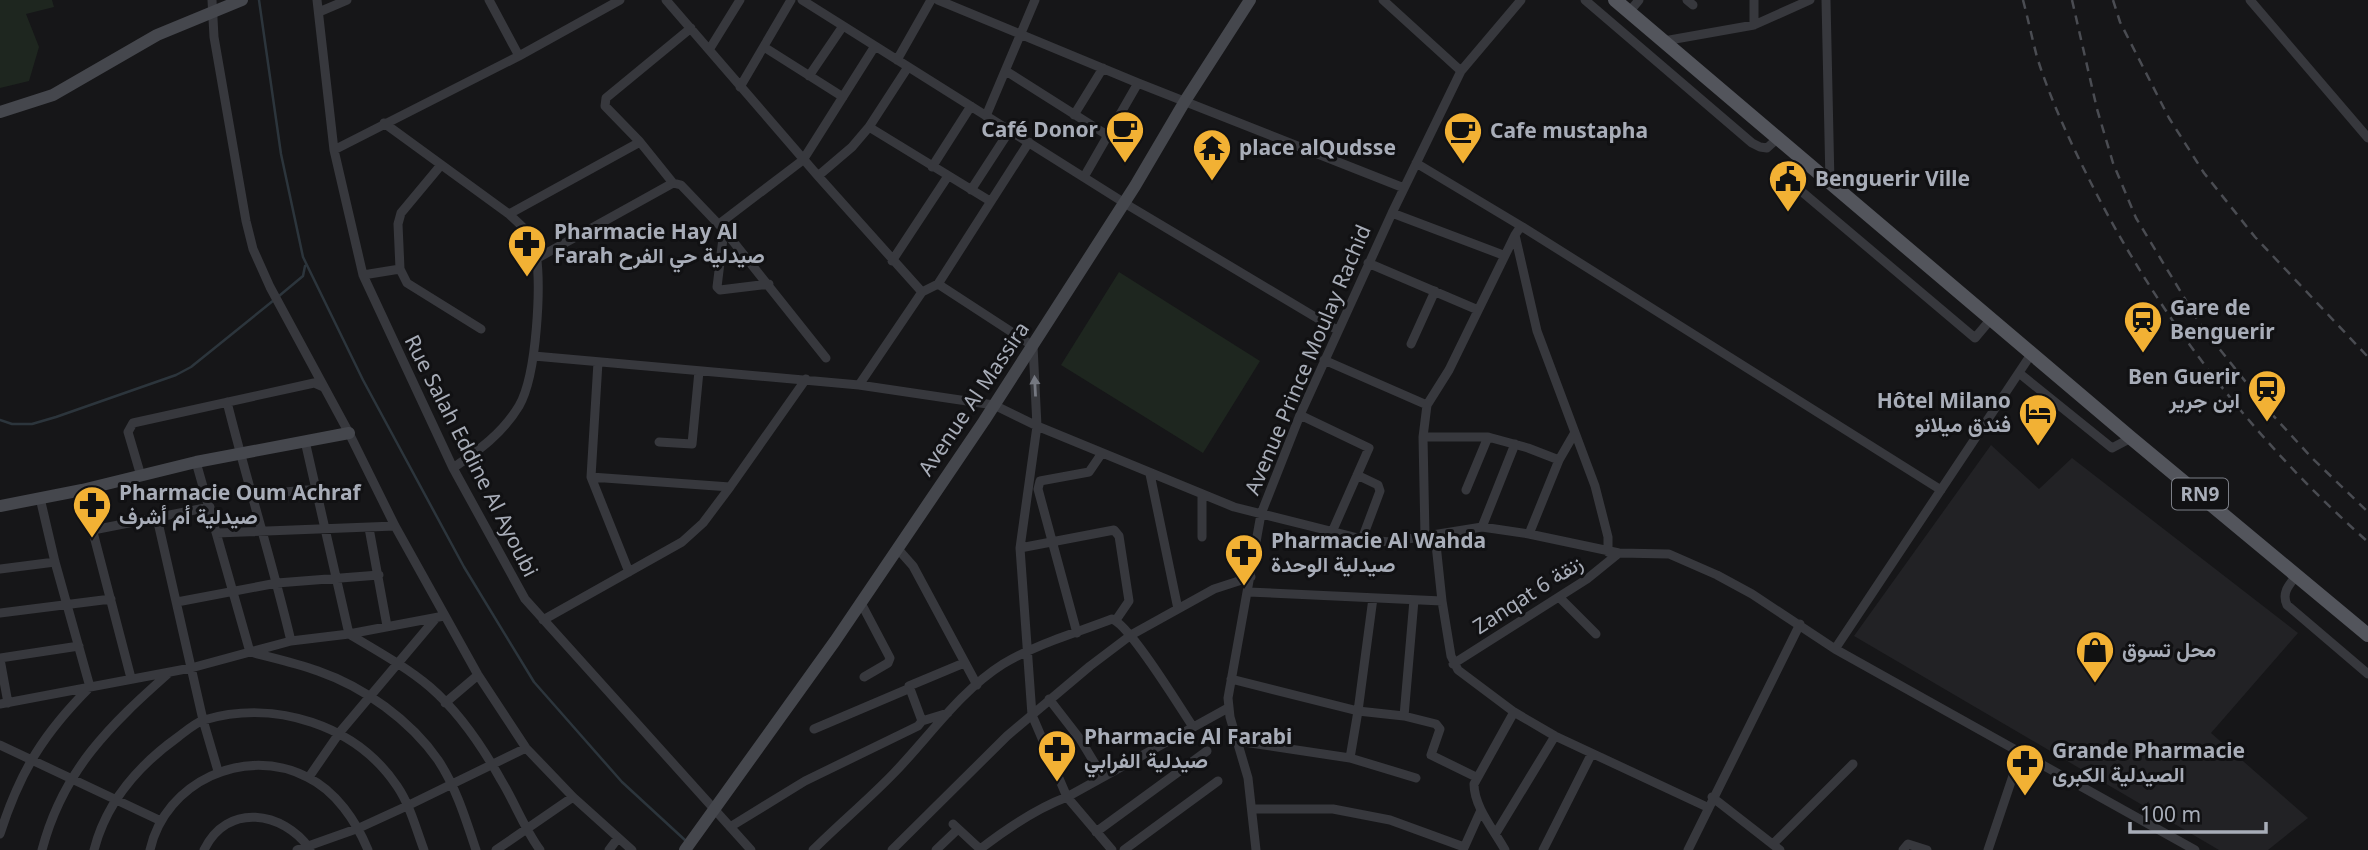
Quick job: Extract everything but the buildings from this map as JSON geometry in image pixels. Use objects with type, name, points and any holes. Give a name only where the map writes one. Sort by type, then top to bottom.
[{"type":"main road","name":"RN9","points":[[1615,0],[1634,6],[1664,41],[1777,138],[2368,635]]},
{"type":"street","points":[[0,112],[53,94],[212,6],[242,0]]},
{"type":"street","name":"Rue Salah Eddine Al Ayoubi","points":[[317,0],[334,150],[363,275],[453,468],[510,575],[543,620],[751,850]]},
{"type":"street","points":[[318,12],[347,0]]},
{"type":"street","points":[[489,0],[519,56]]},
{"type":"street","points":[[334,150],[519,56],[620,0]]},
{"type":"street","points":[[666,0],[803,160],[922,292]]},
{"type":"street","points":[[709,50],[740,0]]},
{"type":"street","points":[[740,87],[791,0]]},
{"type":"street","points":[[802,0],[1124,202],[1337,330]]},
{"type":"street","points":[[897,60],[931,0]]},
{"type":"street","points":[[938,0],[1138,83],[1404,188]]},
{"type":"street","points":[[986,116],[1035,0]]},
{"type":"street","name":"Avenue Al Massira","points":[[685,850],[860,603],[994,405],[1250,0]]},
{"type":"street","points":[[1383,0],[1461,71]]},
{"type":"street","name":"Avenue Prince Moulay Rachid","points":[[1256,850],[1248,778],[1228,708],[1261,514],[1337,330],[1461,71],[1521,0]]},
{"type":"street","points":[[1585,0],[1752,143],[1760,148],[1767,148],[1777,138]]},
{"type":"street","points":[[1754,0],[1754,25]]},
{"type":"street","points":[[1664,41],[1754,25],[1787,5],[1810,0]]},
{"type":"street","points":[[1826,0],[1830,183]]},
{"type":"street","points":[[2250,0],[2368,138]]},
{"type":"street","points":[[212,6],[214,37],[246,221],[253,249],[270,288],[349,433],[440,617],[526,748],[573,797],[632,850]]},
{"type":"street","points":[[809,76],[843,26]]},
{"type":"street","points":[[691,28],[605,101],[606,108],[640,142],[673,183],[681,186],[722,227],[826,358]]},
{"type":"street","points":[[769,284],[720,290],[717,287],[722,227],[803,160],[874,46]]},
{"type":"street","points":[[764,47],[843,97]]},
{"type":"street","points":[[818,176],[852,147],[869,127],[908,66]]},
{"type":"street","points":[[1074,115],[1103,68]]},
{"type":"street","points":[[1006,72],[1107,135]]},
{"type":"street","points":[[1084,177],[1138,83]]},
{"type":"street","points":[[932,167],[971,106]]},
{"type":"street","points":[[384,123],[509,214],[531,237],[535,247],[537,293],[534,356],[520,404],[488,443],[453,468]]},
{"type":"street","points":[[869,127],[990,201]]},
{"type":"street","points":[[971,190],[1010,130]]},
{"type":"street","points":[[509,214],[640,142]]},
{"type":"street","points":[[859,385],[922,292],[938,284],[1029,142]]},
{"type":"street","points":[[1416,163],[1941,490]]},
{"type":"street","points":[[441,165],[401,214],[398,224],[400,269],[407,283],[481,329]]},
{"type":"street","points":[[892,261],[948,176]]},
{"type":"street","points":[[1787,180],[1975,338],[1991,319]]},
{"type":"street","points":[[536,259],[673,183]]},
{"type":"street","points":[[1391,213],[1503,255]]},
{"type":"street","points":[[1425,536],[1423,436],[1427,405],[1449,370],[1503,255],[1521,226]]},
{"type":"street","points":[[1515,236],[1537,331],[1595,486],[1608,537],[1608,552]]},
{"type":"street","points":[[1368,263],[1478,310]]},
{"type":"street","points":[[363,275],[400,269]]},
{"type":"street","points":[[938,284],[1033,346],[1037,426],[1020,548],[1032,715],[1067,797],[1112,850]]},
{"type":"street","points":[[1411,344],[1435,292]]},
{"type":"street","points":[[1835,649],[2032,354]]},
{"type":"street","points":[[534,356],[806,379],[994,405],[1037,426],[1234,507],[1362,538],[1390,542],[1482,527],[1529,534],[1608,552],[1669,554],[1717,575],[1800,624],[1835,649],[2021,752],[2183,847],[2195,850]]},
{"type":"street","points":[[1324,360],[1427,405]]},
{"type":"street","points":[[598,362],[591,477],[629,572]]},
{"type":"street","points":[[659,442],[692,444],[699,371]]},
{"type":"street","points":[[2019,373],[2112,448],[2131,438]]},
{"type":"street","points":[[543,620],[694,532],[730,487],[806,379]]},
{"type":"street","points":[[141,475],[128,432],[133,423],[314,383],[323,387]]},
{"type":"street","points":[[226,402],[291,641]]},
{"type":"street","points":[[1300,415],[1369,448],[1332,532]]},
{"type":"street","points":[[0,506],[349,433]]},
{"type":"street","points":[[1529,534],[1559,460],[1574,434]]},
{"type":"street","points":[[1423,436],[1488,437],[1559,460]]},
{"type":"street","points":[[1466,490],[1488,437]]},
{"type":"street","points":[[305,441],[349,634],[399,664],[445,702],[493,765],[525,829],[540,850]]},
{"type":"street","points":[[1482,527],[1515,444]]},
{"type":"street","points":[[1077,633],[1038,489],[1040,481],[1088,472],[1102,453]]},
{"type":"street","points":[[196,463],[250,652]]},
{"type":"street","points":[[1150,474],[1178,609]]},
{"type":"street","points":[[1357,475],[1378,485],[1380,491],[1362,538]]},
{"type":"street","points":[[591,477],[730,487]]},
{"type":"street","points":[[252,495],[318,489]]},
{"type":"street","points":[[82,490],[131,678]]},
{"type":"street","points":[[1202,494],[1202,537]]},
{"type":"street","points":[[40,498],[90,687]]},
{"type":"street","points":[[93,530],[210,507]]},
{"type":"street","points":[[157,518],[203,720],[218,771]]},
{"type":"street","points":[[217,533],[395,526]]},
{"type":"street","points":[[369,528],[387,626]]},
{"type":"street","points":[[1020,548],[1114,530],[1119,536],[1129,601],[1116,620]]},
{"type":"street","points":[[1435,535],[1442,601],[1454,664],[1466,677],[1514,712],[1555,736],[1707,807]]},
{"type":"street","points":[[897,548],[914,566],[977,685]]},
{"type":"street","name":"Zanqat 6 زنقة","points":[[1454,664],[1587,579],[1619,553]]},
{"type":"street","points":[[0,569],[55,562]]},
{"type":"street","points":[[177,602],[277,583],[379,575]]},
{"type":"street","points":[[2297,575],[2286,590],[2287,605],[2368,674]]},
{"type":"street","points":[[892,850],[945,796],[1049,699],[1131,635],[1214,589],[1251,577]]},
{"type":"street","points":[[1248,592],[1442,601]]},
{"type":"street","points":[[1559,597],[1596,634]]},
{"type":"street","points":[[1350,758],[1373,598]]},
{"type":"street","points":[[0,613],[111,599]]},
{"type":"street","points":[[1404,716],[1414,600]]},
{"type":"street","points":[[860,603],[890,658],[888,663],[864,677]]},
{"type":"street","points":[[79,646],[0,659],[4,703],[191,668],[291,641],[349,634],[440,617]]},
{"type":"street","points":[[309,777],[340,732],[440,617]]},
{"type":"street","points":[[813,850],[894,773],[949,712],[1003,664],[1112,619],[1131,635],[1193,727]]},
{"type":"street","points":[[1688,850],[1800,624]]},
{"type":"street","points":[[250,652],[319,671],[371,697],[424,743],[451,784],[476,850]]},
{"type":"street","points":[[814,729],[964,663]]},
{"type":"street","points":[[42,850],[55,812],[71,778],[94,745],[171,671]]},
{"type":"street","points":[[445,702],[478,675]]},
{"type":"street","points":[[1231,679],[1358,710],[1404,716],[1436,724],[1440,729],[1431,755],[1476,778]]},
{"type":"street","points":[[0,834],[13,794],[31,759],[49,731],[90,687]]},
{"type":"street","points":[[908,689],[922,721]]},
{"type":"street","points":[[1049,699],[1080,739],[1103,776]]},
{"type":"street","points":[[936,850],[956,826],[980,850],[1027,817],[1228,708]]},
{"type":"street","points":[[94,850],[104,820],[116,800],[136,774],[162,749],[203,720],[268,712],[287,715],[340,732],[372,757],[398,787],[424,850]]},
{"type":"street","points":[[730,827],[805,781],[919,726],[922,721],[949,712]]},
{"type":"street","points":[[1505,850],[1481,810],[1474,792],[1476,778],[1514,712]]},
{"type":"street","points":[[1496,833],[1555,736]]},
{"type":"street","points":[[1237,741],[1350,758],[1416,778]]},
{"type":"street","points":[[0,745],[161,821]]},
{"type":"street","points":[[297,850],[310,848],[359,828],[526,748]]},
{"type":"street","points":[[1096,832],[1207,751]]},
{"type":"street","points":[[1988,850],[2021,752]]},
{"type":"street","points":[[1543,850],[1591,755]]},
{"type":"street","points":[[1712,797],[1777,847],[1853,764]]},
{"type":"street","points":[[150,850],[161,821],[185,792],[218,771],[266,765],[309,777],[342,805],[359,828],[368,850]]},
{"type":"street","points":[[1124,850],[1218,781]]},
{"type":"street","points":[[496,850],[573,797]]},
{"type":"street","points":[[1252,810],[1333,809],[1390,820],[1463,848],[1481,810]]},
{"type":"street","points":[[204,850],[209,840],[223,826],[241,818],[259,817],[278,821],[310,848]]},
{"type":"street","points":[[609,850],[618,838]]},
{"type":"street","points":[[1903,850],[1908,844],[1927,850]]},
{"type":"shaded area","points":[[0,0],[52,0],[54,7],[26,14],[39,47],[29,81],[0,88]]},
{"type":"shaded area","points":[[1119,272],[1260,361],[1203,453],[1061,365]]},
{"type":"shaded area","name":"محل تسوق","points":[[1991,445],[2039,489],[2072,458],[2298,633],[2211,733],[2308,818],[2268,850],[2219,850],[1854,636]]},
{"type":"waterway","points":[[259,0],[281,154],[303,257],[363,380],[464,567],[534,682],[622,782],[686,841]]},
{"type":"waterway","points":[[279,296],[303,276],[305,266]]},
{"type":"waterway","points":[[0,420],[12,424],[32,424],[176,375],[191,367],[274,300]]},
{"type":"railway","points":[[2023,0],[2037,57],[2058,114],[2111,221],[2141,272],[2173,322],[2245,415],[2284,460],[2368,542]]},
{"type":"railway","points":[[2072,0],[2097,109],[2113,163],[2136,218],[2202,327],[2268,410],[2312,458],[2368,512]]},
{"type":"railway","points":[[2113,0],[2120,22],[2169,118],[2204,173],[2255,237],[2368,357]]},
{"type":"place","name":"Café Donor","points":[[1125,164]]},
{"type":"place","name":"Cafe mustapha","points":[[1463,165]]},
{"type":"place","name":"place alQudsse","points":[[1212,182]]},
{"type":"place","name":"Benguerir Ville","points":[[1788,213]]},
{"type":"place","name":"Pharmacie Hay Al Farah صيدلية حي الفرح","points":[[527,278]]},
{"type":"place","name":"Gare de Benguerir","points":[[2143,354]]},
{"type":"place","name":"Ben Guerir ابن جرير","points":[[2267,423]]},
{"type":"place","name":"Hôtel Milano فندق ميلانو","points":[[2038,447]]},
{"type":"place","name":"Pharmacie Oum Achraf صيدلية أم أشرف","points":[[92,539]]},
{"type":"place","name":"Pharmacie Al Wahda صيدلية الوحدة","points":[[1244,587]]},
{"type":"place","name":"محل تسوق","points":[[2095,684]]},
{"type":"place","name":"Pharmacie Al Farabi صيدلية الفرابي","points":[[1057,783]]},
{"type":"place","name":"Grande Pharmacie الصيدلية الكبرى","points":[[2025,797]]}]
